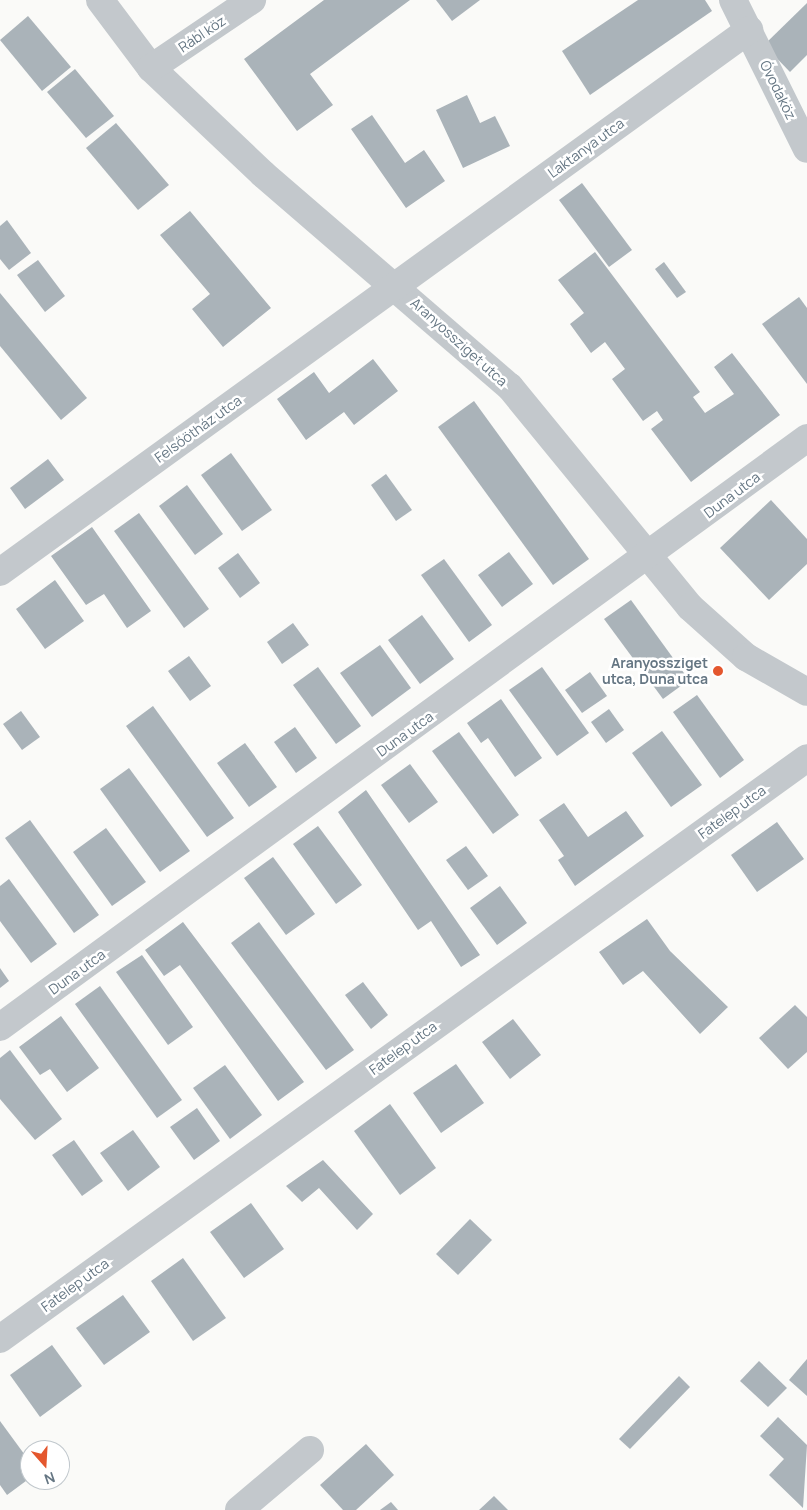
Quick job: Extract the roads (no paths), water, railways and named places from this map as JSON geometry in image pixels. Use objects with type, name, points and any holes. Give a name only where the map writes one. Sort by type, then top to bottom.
[{"type":"street","name":"Aranyossziget utca","points":[[100,0],[151,68],[262,174],[396,286],[510,387],[690,607],[746,657],[807,692]]},
{"type":"street","name":"Rábl köz","points":[[151,68],[252,0]]},
{"type":"street","points":[[732,0],[749,30]]},
{"type":"street","name":"Óvodaköz","points":[[749,30],[807,149]]},
{"type":"street","name":"Laktanya utca","points":[[396,286],[749,30]]},
{"type":"street","name":"Felsőötház utca","points":[[0,572],[396,286]]},
{"type":"street","name":"Duna utca","points":[[0,1027],[648,558],[807,438]]},
{"type":"street","name":"Fatelep utca","points":[[0,1339],[807,758]]},
{"type":"street","points":[[239,1510],[310,1450]]},
{"type":"place","name":"Aranyossziget utca, Duna utca","points":[[718,671]]}]
